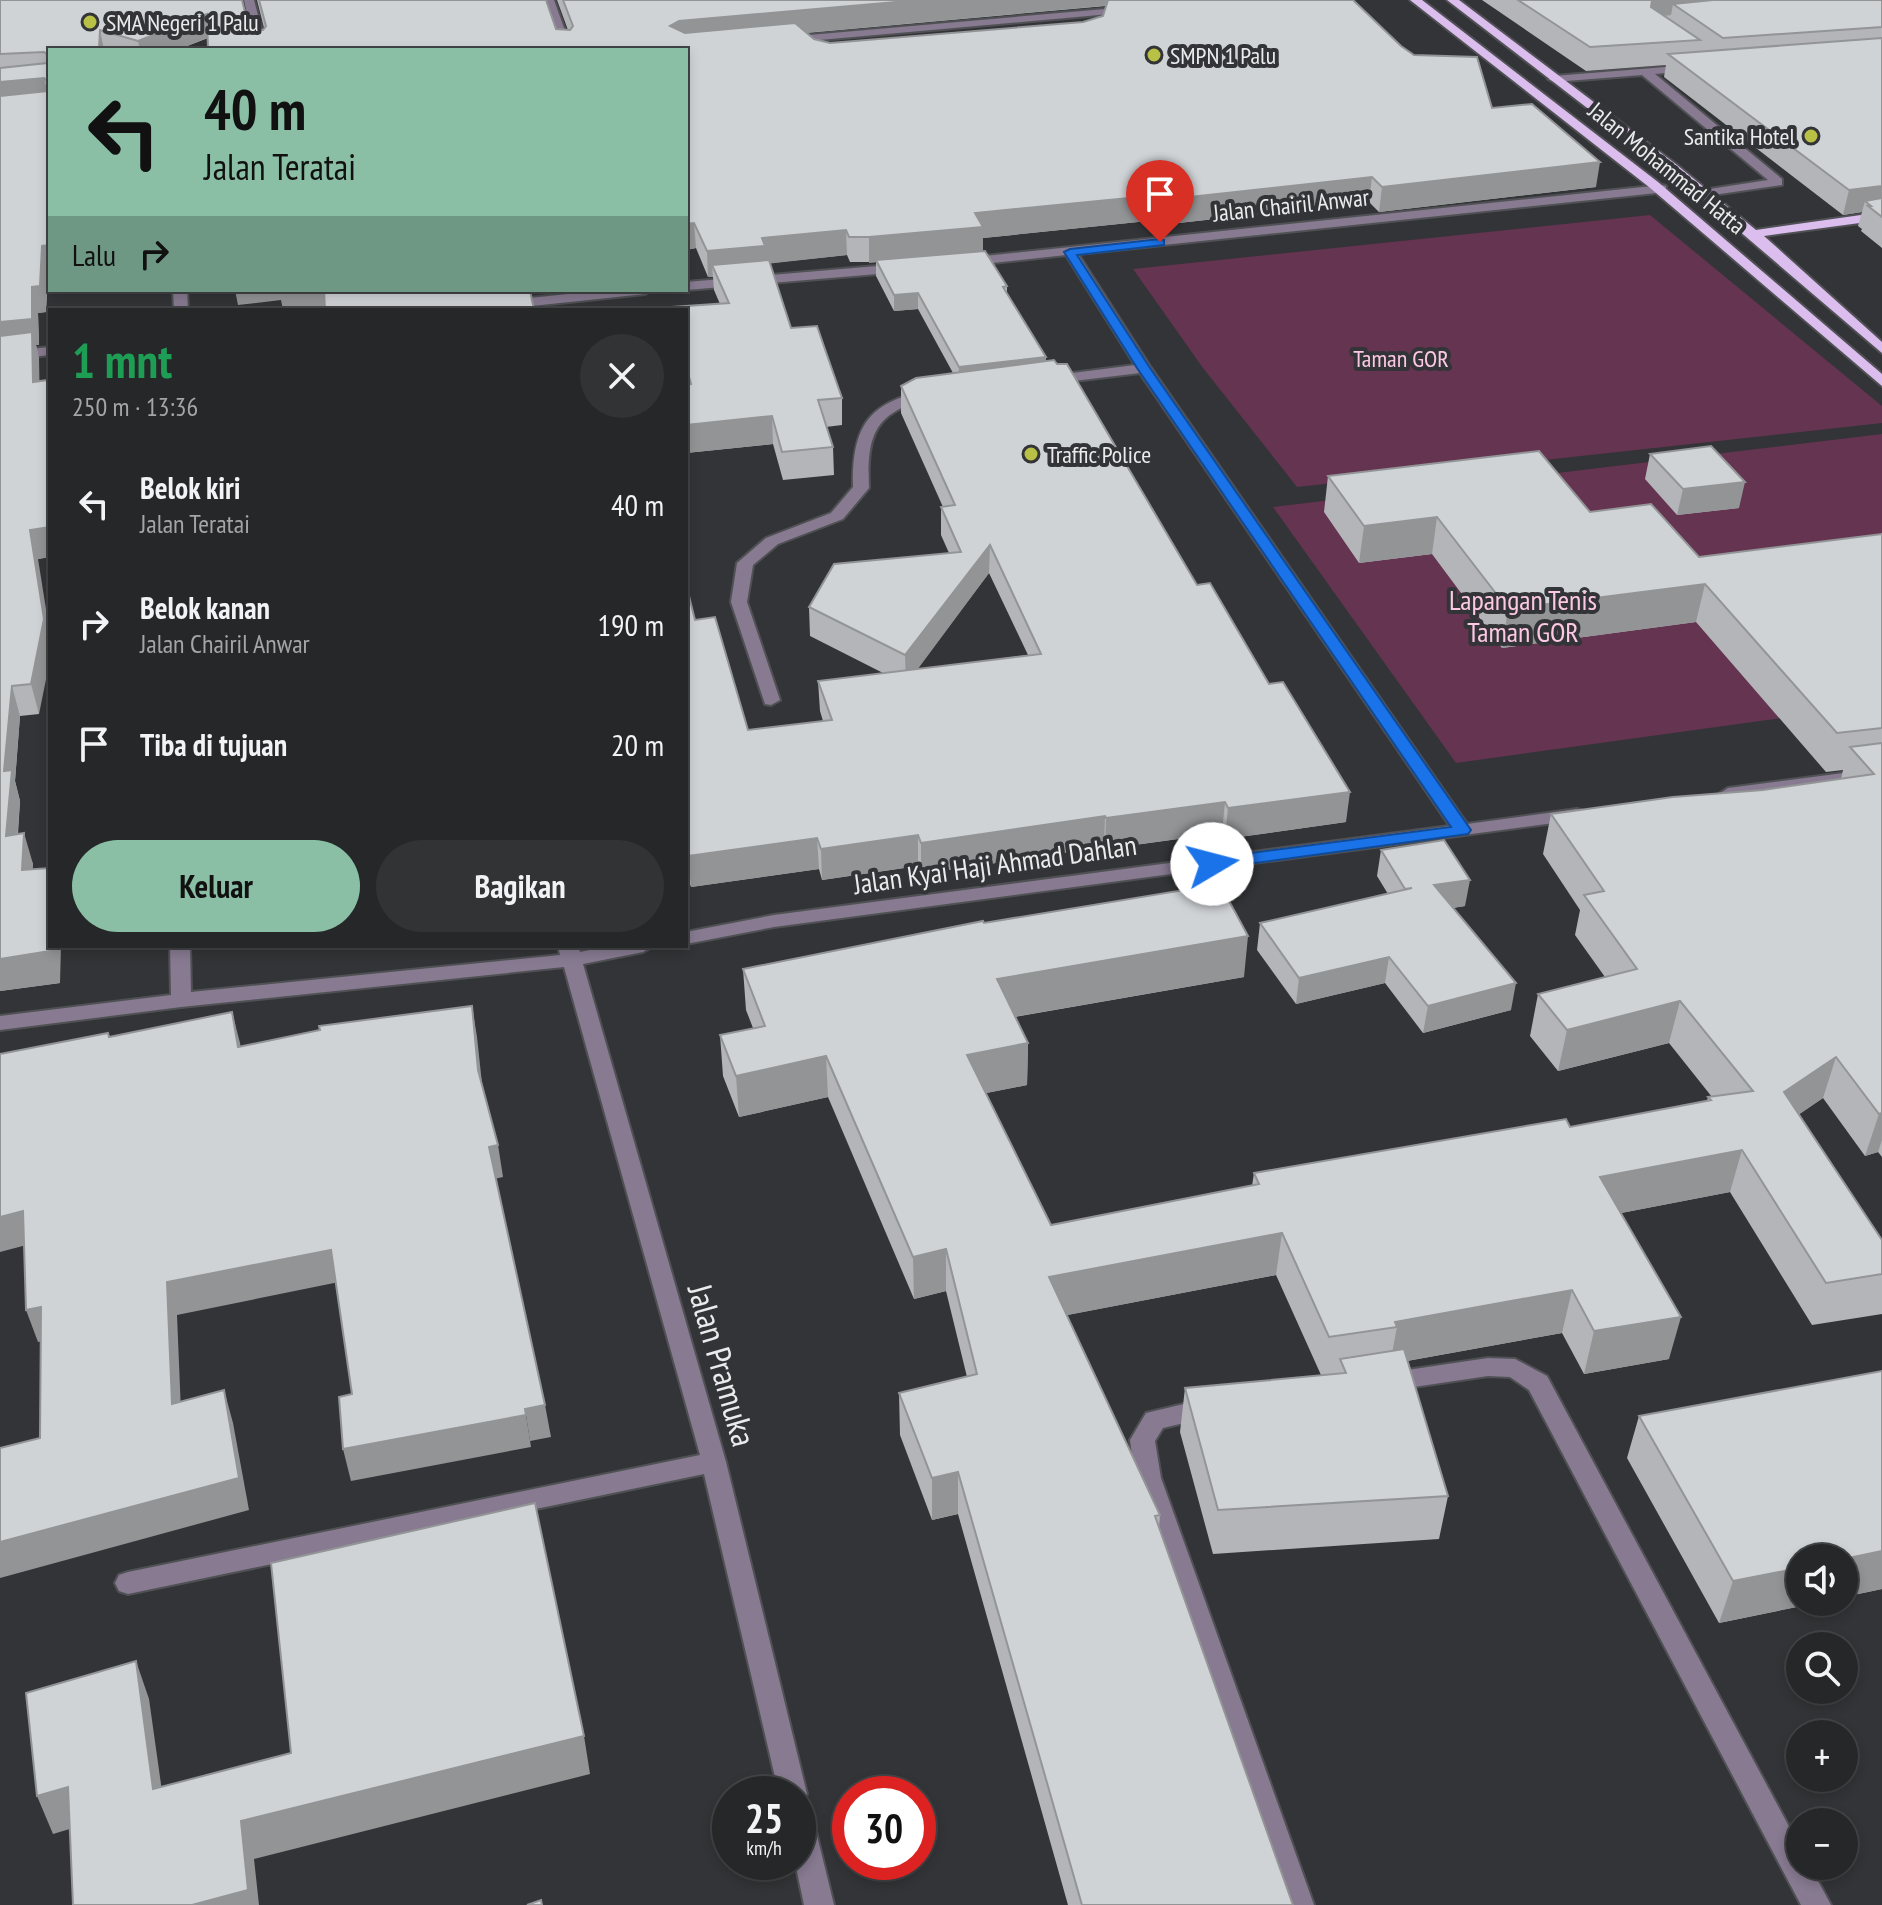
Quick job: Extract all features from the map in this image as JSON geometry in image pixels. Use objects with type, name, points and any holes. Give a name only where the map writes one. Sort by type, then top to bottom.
[{"type":"main road","name":"Jalan Mohammad Hatta","points":[[1415,0],[1662,189],[1788,295],[1882,382]]},
{"type":"main road","name":"Jalan Mohammad Hatta","points":[[1452,0],[1753,234],[1882,349]]},
{"type":"main road","points":[[1753,234],[1882,216]]},
{"type":"street","points":[[249,0],[261,48]]},
{"type":"street","points":[[549,0],[565,48]]},
{"type":"street","points":[[770,42],[1100,18],[1140,9]]},
{"type":"street","points":[[799,39],[810,48]]},
{"type":"street","points":[[1554,79],[1700,67]]},
{"type":"street","points":[[1646,73],[1778,182],[1703,194]]},
{"type":"street","name":"Jalan Chairil Anwar","points":[[948,263],[1662,189]]},
{"type":"street","points":[[1070,252],[1144,368],[1462,830]]},
{"type":"street","points":[[688,286],[917,266]]},
{"type":"street","points":[[472,308],[626,292]]},
{"type":"street","points":[[0,356],[48,351]]},
{"type":"street","points":[[1038,381],[1144,368]]},
{"type":"street","points":[[771,700],[739,602],[745,563],[772,541],[837,516],[861,488],[861,446],[880,416],[895,403],[948,392]]},
{"type":"street","points":[[1710,797],[1882,773]]},
{"type":"street","name":"Jalan Kyai Haji Ahmad Dahlan","points":[[688,938],[774,921],[1601,812]]},
{"type":"street","points":[[180,948],[181,1000]]},
{"type":"street","points":[[0,1023],[622,948]]},
{"type":"street","name":"Jalan Pramuka","points":[[569,953],[714,1462],[789,1776]]},
{"type":"street","points":[[1367,1385],[1488,1367],[1515,1368],[1538,1383],[1816,1905]]},
{"type":"street","points":[[1230,1405],[1155,1420],[1142,1440],[1148,1478],[1299,1905]]},
{"type":"street","points":[[128,1583],[714,1462]]},
{"type":"street","points":[[813,1880],[819,1905]]},
{"type":"green space","name":"Taman GOR","points":[[1650,215],[1882,406],[1882,423],[1297,487],[1203,368],[1133,269]]},
{"type":"green space","name":"Lapangan Tenis Taman GOR","points":[[1882,434],[1882,704],[1456,763],[1273,507]]},
{"type":"building","points":[[0,0],[242,0],[249,29],[263,30],[266,26],[259,0],[546,0],[556,29],[570,30],[573,26],[563,0],[919,0],[679,21],[670,26],[685,33],[795,23],[814,39],[830,43],[1083,22],[1103,16],[1108,0],[1353,0],[1414,55],[1477,57],[1492,108],[1532,104],[1600,162],[1382,187],[1372,177],[1153,201],[1149,196],[975,213],[983,227],[869,237],[849,237],[846,230],[762,238],[765,246],[707,251],[694,223],[688,224],[688,48],[208,48],[207,14],[138,41],[100,30],[99,48],[48,48],[48,55],[44,52],[0,54]]},
{"type":"building","points":[[1518,0],[1652,0],[1651,7],[1700,40],[1590,47]]},
{"type":"building","points":[[1713,0],[1882,0],[1882,27],[1723,38],[1673,4]]},
{"type":"building","points":[[1882,38],[1882,186],[1849,190],[1668,54]]},
{"type":"building","points":[[48,55],[48,245],[42,246],[40,286],[32,287],[32,319],[0,322],[0,96],[47,91],[47,81],[44,78],[0,82],[0,68],[47,63]]},
{"type":"building","points":[[1882,198],[1882,217],[1865,201]]},
{"type":"building","points":[[985,251],[1046,357],[959,367],[918,293],[894,295],[876,260]]},
{"type":"building","points":[[769,260],[791,328],[817,326],[842,398],[818,400],[833,447],[782,452],[772,416],[688,425],[688,385],[691,384],[688,373],[688,308],[672,307],[729,303],[712,265]]},
{"type":"building","points":[[324,292],[530,292],[534,308],[325,308]]},
{"type":"building","points":[[32,332],[33,382],[48,380],[48,527],[30,530],[44,619],[31,684],[12,686],[4,771],[12,770],[6,836],[24,833],[22,870],[48,868],[50,951],[0,959],[0,336]]},
{"type":"building","points":[[1054,360],[1057,364],[1067,364],[1197,585],[1210,583],[1269,684],[1283,682],[1350,792],[1228,808],[1225,802],[1105,816],[921,843],[918,835],[821,849],[817,838],[688,856],[688,592],[695,620],[715,617],[748,730],[832,720],[818,681],[1041,654],[990,545],[905,655],[809,607],[834,564],[961,552],[941,507],[955,505],[901,386],[916,378]]},
{"type":"building","points":[[1711,446],[1745,482],[1683,489],[1650,454]]},
{"type":"building","points":[[1539,451],[1590,512],[1651,504],[1699,557],[1882,534],[1882,728],[1837,733],[1705,584],[1508,609],[1437,517],[1364,526],[1328,476]]},
{"type":"building","points":[[1882,743],[1882,1113],[1879,1114],[1836,1057],[1784,1092],[1882,1240],[1882,1274],[1826,1283],[1742,1150],[1600,1177],[1681,1317],[1594,1331],[1572,1290],[1395,1322],[1397,1327],[1329,1337],[1282,1233],[1049,1277],[1160,1515],[1155,1516],[1293,1905],[1082,1905],[958,1472],[932,1478],[899,1393],[977,1374],[946,1249],[913,1257],[826,1056],[736,1076],[720,1035],[765,1026],[743,969],[983,921],[1220,884],[1248,936],[997,979],[1028,1043],[967,1055],[1051,1225],[1259,1184],[1254,1173],[1566,1119],[1570,1127],[1711,1100],[1708,1097],[1753,1091],[1680,1001],[1567,1030],[1538,994],[1637,969],[1584,895],[1604,891],[1551,814],[1874,774],[1850,747]]},
{"type":"building","points":[[1444,840],[1470,880],[1434,885],[1516,983],[1428,1006],[1389,957],[1299,978],[1260,923],[1412,888],[1405,889],[1381,850]]},
{"type":"building","points":[[472,1006],[478,1070],[498,1145],[489,1147],[545,1405],[525,1409],[526,1415],[343,1449],[339,1397],[352,1394],[331,1250],[167,1282],[172,1404],[224,1390],[239,1478],[0,1542],[0,1448],[40,1438],[41,1307],[26,1310],[23,1211],[0,1217],[0,1054],[108,1033],[109,1037],[232,1012],[238,1047],[320,1030],[319,1026]]},
{"type":"building","points":[[1404,1349],[1448,1496],[1218,1510],[1185,1388],[1346,1373],[1340,1359]]},
{"type":"building","points":[[1882,1371],[1882,1551],[1858,1556],[1858,1544],[1786,1544],[1786,1571],[1733,1581],[1639,1416]]},
{"type":"building","points":[[535,1503],[584,1736],[241,1821],[248,1890],[192,1905],[73,1905],[68,1787],[37,1796],[26,1693],[136,1661],[153,1789],[291,1753],[271,1563]]},
{"type":"place","name":"SMA Negeri 1 Palu","points":[[90,22]]},
{"type":"place","name":"SMPN 1 Palu","points":[[1154,55]]},
{"type":"place","name":"Santika Hotel","points":[[1811,136]]},
{"type":"place","name":"Traffic Police","points":[[1031,454]]},
{"type":"route","points":[[1160,242],[1070,252],[1144,368],[1462,830],[1212,864]]}]
